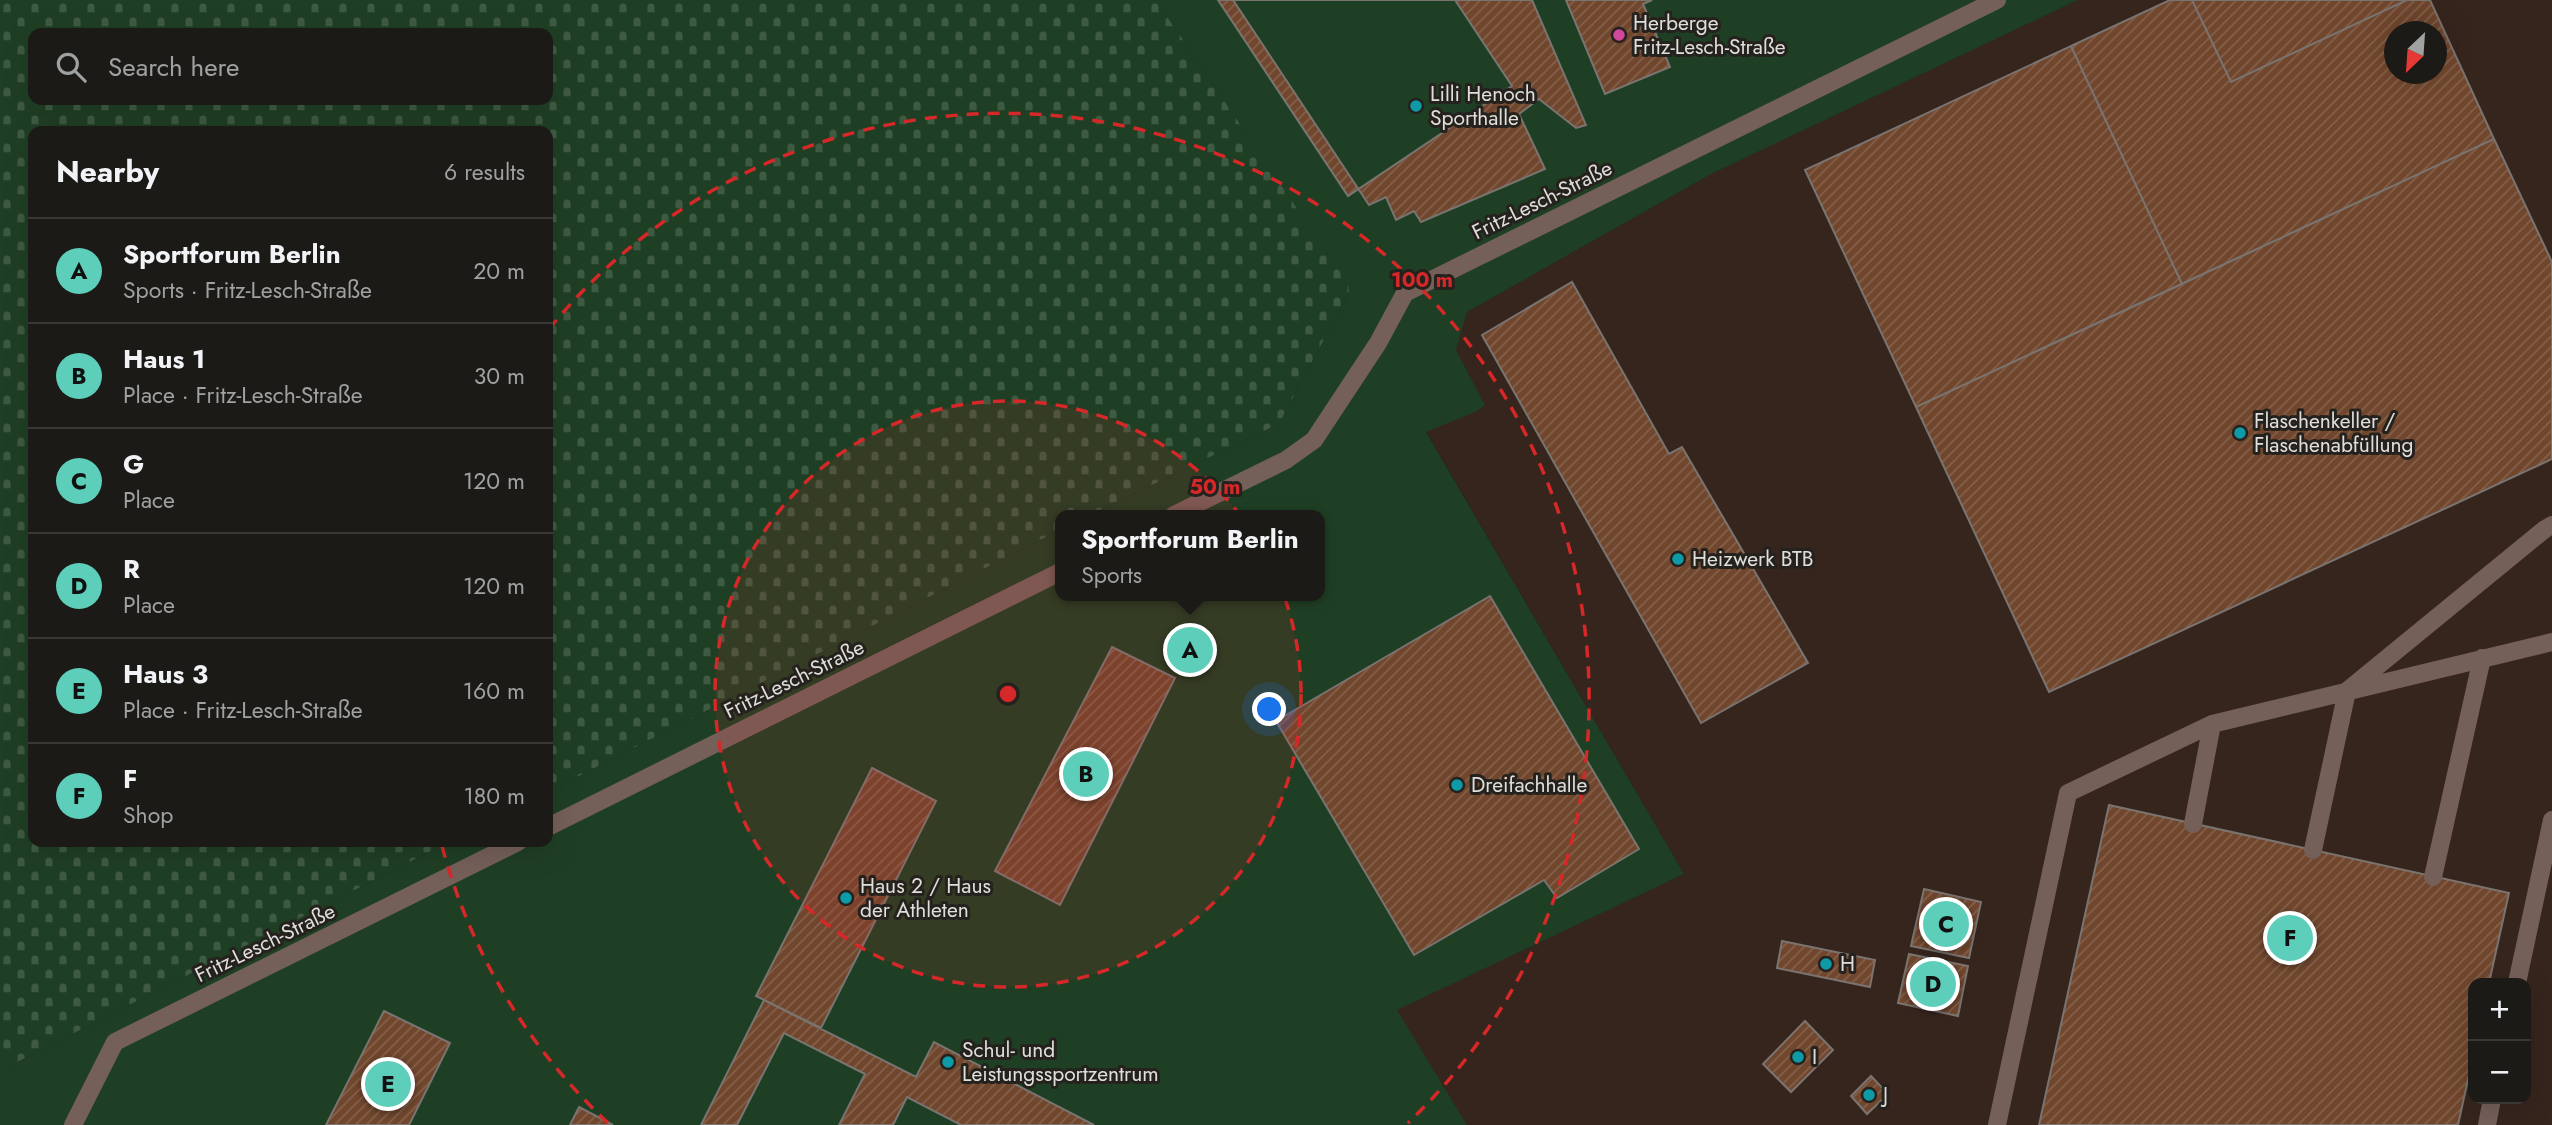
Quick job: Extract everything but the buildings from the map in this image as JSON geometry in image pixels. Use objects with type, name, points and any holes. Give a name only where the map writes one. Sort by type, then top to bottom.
[{"type":"street","name":"Fritz-Lesch-Straße","points":[[1184,510],[1286,460],[1314,440],[1378,343],[1405,293],[1997,0]]},
{"type":"street","points":[[2313,850],[2347,691],[2544,529],[2552,526]]},
{"type":"street","name":"Fritz-Lesch-Straße","points":[[553,825],[1055,574]]},
{"type":"street","points":[[1997,1125],[2068,793],[2212,724],[2552,642]]},
{"type":"street","points":[[2433,877],[2482,658]]},
{"type":"street","points":[[2193,824],[2212,724]]},
{"type":"street","points":[[2518,978],[2552,820]]},
{"type":"street","name":"Fritz-Lesch-Straße","points":[[73,1125],[115,1042],[508,847]]},
{"type":"street","points":[[2487,1125],[2491,1104]]},
{"type":"shaded area","points":[[2078,0],[2552,0],[2552,1125],[1467,1125],[1396,1010],[1684,874],[1426,431],[1475,412],[1485,405],[1456,350],[1467,312],[1711,174]]},
{"type":"green space","points":[[0,0],[1156,0],[1349,284],[1349,293],[1279,424],[1100,510],[1055,510],[1055,533],[553,789],[553,126],[28,126],[28,847],[439,847],[0,1071]]},
{"type":"green space","points":[[1156,0],[2078,0],[1711,174],[1467,312],[1456,350],[1485,405],[1475,412],[1426,432],[1684,874],[1397,1010],[1467,1125],[0,1125],[0,1071],[439,847],[553,847],[553,789],[1055,533],[1055,601],[1325,601],[1325,510],[1100,510],[1279,424],[1349,293],[1348,284]]},
{"type":"place","name":"Herberge Fritz-Lesch-Straße","points":[[1619,35]]},
{"type":"place","name":"Lilli Henoch Sporthalle","points":[[1416,106]]},
{"type":"place","name":"Flaschenkeller / Flaschenabfüllung","points":[[2240,433]]},
{"type":"place","name":"Heizwerk BTB","points":[[1678,559]]},
{"type":"place","name":"Sportforum Berlin","points":[[1190,650]]},
{"type":"place","name":"Haus 1","points":[[1086,774]]},
{"type":"place","name":"Dreifachhalle","points":[[1457,785]]},
{"type":"place","name":"Haus 2 / Haus der Athleten","points":[[846,898]]},
{"type":"place","name":"G","points":[[1946,924]]},
{"type":"place","name":"F","points":[[2290,938]]},
{"type":"place","name":"H","points":[[1826,964]]},
{"type":"place","name":"R","points":[[1933,984]]},
{"type":"place","name":"I","points":[[1798,1057]]},
{"type":"place","name":"Schul- und Leistungssportzentrum","points":[[948,1062]]},
{"type":"place","name":"Haus 3","points":[[388,1084]]},
{"type":"place","name":"J","points":[[1869,1095]]}]
